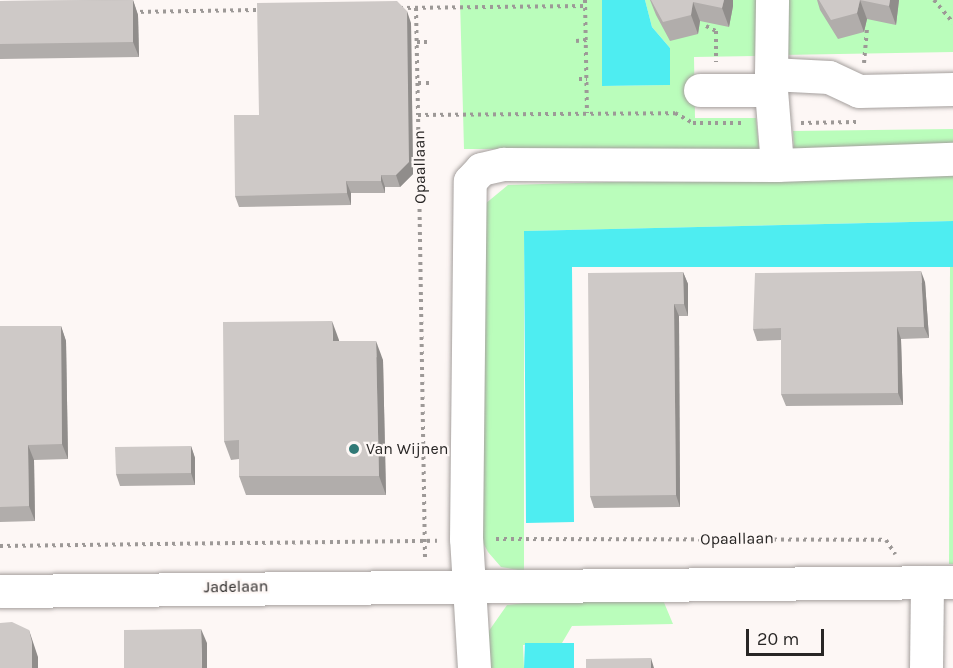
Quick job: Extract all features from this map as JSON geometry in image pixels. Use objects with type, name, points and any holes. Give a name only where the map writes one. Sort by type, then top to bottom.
[{"type":"street","points":[[772,0],[771,82],[777,165]]},
{"type":"street","points":[[707,90],[829,77],[859,91],[953,89]]},
{"type":"street","points":[[474,668],[472,587],[466,539],[470,181],[482,169],[503,164],[777,165],[953,159]]},
{"type":"street","points":[[472,587],[935,582],[926,668]]},
{"type":"street","name":"Jadelaan","points":[[0,591],[426,585],[472,587]]},
{"type":"path","points":[[585,0],[587,113]]},
{"type":"path","points":[[934,0],[953,23]]},
{"type":"path","points":[[393,9],[585,6]]},
{"type":"path","points":[[417,8],[418,115]]},
{"type":"path","points":[[131,12],[274,10]]},
{"type":"path","points":[[706,26],[716,31],[707,90]]},
{"type":"path","points":[[576,41],[586,40]]},
{"type":"path","points":[[417,42],[428,42]]},
{"type":"path","points":[[579,79],[587,79]]},
{"type":"path","points":[[418,83],[429,83]]},
{"type":"path","name":"Opaallaan","points":[[426,585],[424,542],[425,356],[418,115],[675,113],[693,123],[869,122]]},
{"type":"path","name":"Opaallaan","points":[[424,542],[466,539],[886,540],[935,582]]},
{"type":"path","points":[[0,546],[424,542]]},
{"type":"green space","points":[[460,0],[602,0],[603,86],[670,85],[670,48],[652,27],[645,0],[763,0],[755,56],[694,57],[695,118],[756,118],[759,149],[464,149]]},
{"type":"green space","points":[[781,0],[953,0],[953,52],[782,55]]},
{"type":"green space","points":[[953,129],[953,150],[794,150],[793,131]]},
{"type":"green space","points":[[953,172],[953,221],[524,231],[524,571],[501,567],[488,552],[482,541],[485,204],[508,185]]},
{"type":"green space","points":[[950,267],[953,267],[953,564],[949,564]]},
{"type":"green space","points":[[564,598],[663,600],[673,624],[572,626],[562,643],[523,645],[524,668],[488,668],[486,635],[507,605]]},
{"type":"water","points":[[602,0],[645,0],[652,27],[670,48],[670,85],[602,86]]},
{"type":"water","points":[[953,221],[953,267],[572,267],[574,522],[526,523],[524,231]]},
{"type":"water","points":[[525,643],[574,643],[574,668],[524,668]]},
{"type":"building","points":[[133,0],[133,42],[0,44],[0,1]]},
{"type":"building","points":[[651,0],[724,0],[722,8],[693,2],[691,15],[663,22]]},
{"type":"building","points":[[819,0],[860,0],[857,13],[831,20]]},
{"type":"building","points":[[860,0],[890,0],[889,6]]},
{"type":"building","points":[[397,1],[407,11],[409,162],[396,175],[381,175],[381,181],[346,181],[347,193],[235,196],[234,115],[259,115],[257,3]]},
{"type":"building","points":[[921,271],[924,327],[897,327],[898,393],[781,394],[781,328],[753,329],[755,273]]},
{"type":"building","points":[[683,272],[684,304],[674,304],[676,495],[590,496],[588,273]]},
{"type":"building","points":[[332,321],[333,341],[376,341],[379,476],[239,476],[239,440],[224,441],[223,322]]},
{"type":"building","points":[[0,326],[61,326],[62,444],[28,445],[29,506],[0,507]]},
{"type":"building","points":[[191,446],[191,473],[116,474],[115,447]]},
{"type":"building","points":[[12,622],[29,630],[32,642],[32,668],[0,668],[0,623]]},
{"type":"building","points":[[201,629],[202,668],[124,668],[124,630]]},
{"type":"building","points":[[651,658],[651,668],[586,668],[586,659]]},
{"type":"place","name":"Van Wijnen","points":[[354,449]]}]
